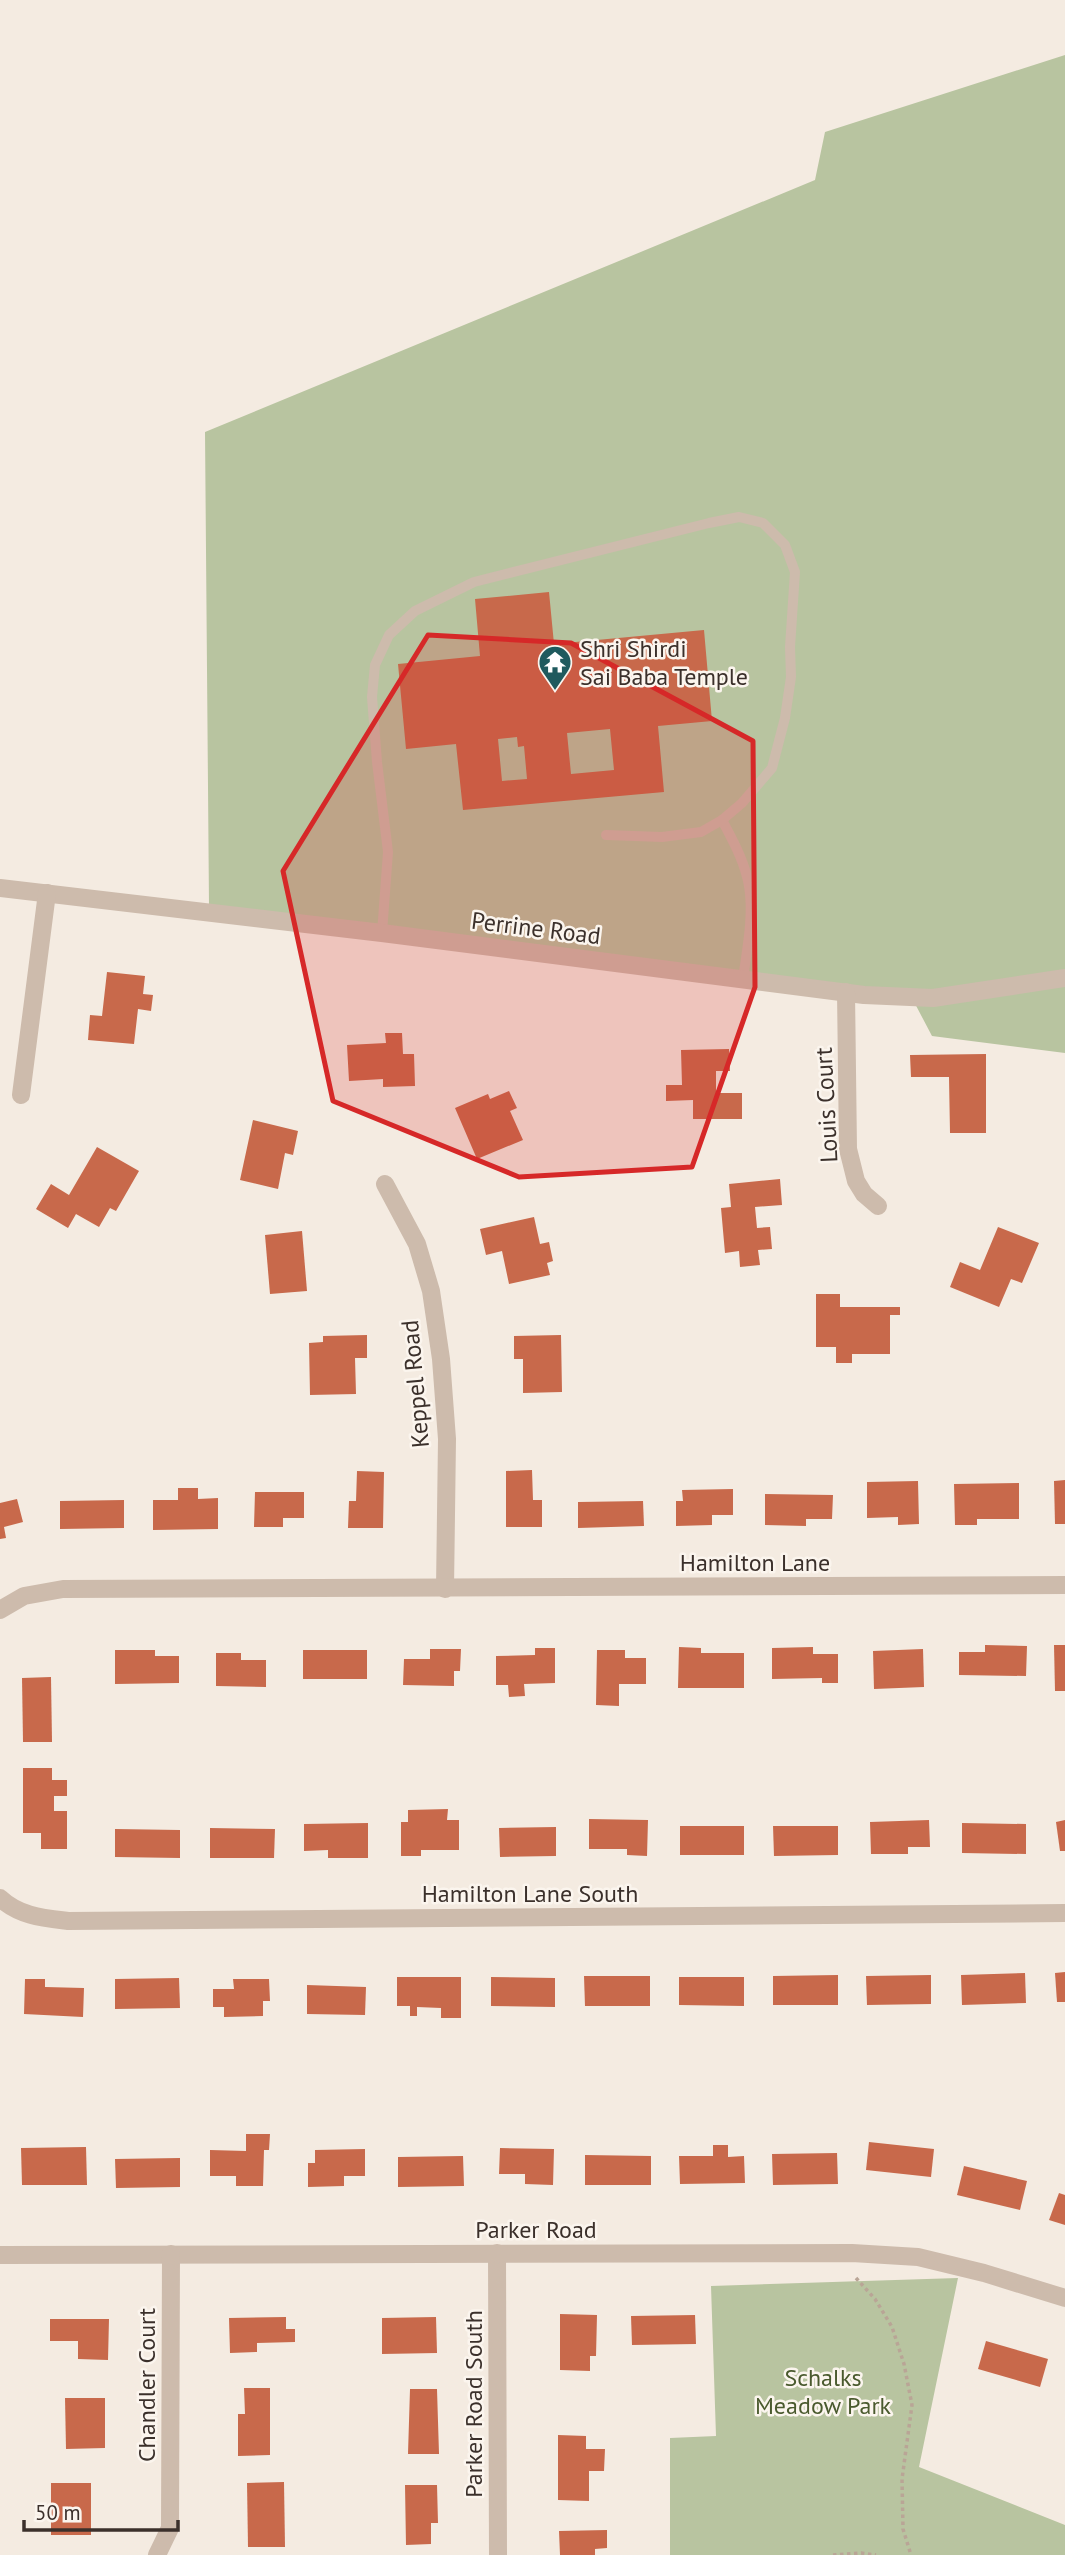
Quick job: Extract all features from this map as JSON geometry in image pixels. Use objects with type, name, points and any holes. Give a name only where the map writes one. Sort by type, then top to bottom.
[{"type":"street","name":"Perrine Road","points":[[0,888],[846,992],[933,998],[1065,978]]},
{"type":"street","points":[[21,1095],[47,893]]},
{"type":"street","name":"Louis Court","points":[[846,992],[848,1149],[856,1181],[864,1194],[878,1206]]},
{"type":"street","name":"Keppel Road","points":[[386,1184],[417,1244],[431,1291],[441,1359],[447,1439],[445,1589]]},
{"type":"street","name":"Hamilton Lane","points":[[445,1589],[1065,1585]]},
{"type":"street","points":[[0,1610],[24,1596],[63,1589],[445,1589]]},
{"type":"street","name":"Hamilton Lane South","points":[[0,1898],[33,1917],[68,1921],[1065,1913]]},
{"type":"street","name":"Parker Road South","points":[[497,2253],[498,2555]]},
{"type":"street","name":"Parker Road","points":[[0,2255],[852,2253],[918,2256],[1065,2298]]},
{"type":"street","name":"Chandler Court","points":[[158,2555],[170,2528],[171,2254]]},
{"type":"lane","points":[[382,933],[388,852],[372,697],[375,665],[389,635],[415,611],[474,582],[709,523],[739,517],[763,523],[785,545],[795,572],[790,647],[791,677],[785,718],[772,768],[742,803],[722,820],[701,832],[662,837],[606,835]]},
{"type":"lane","points":[[722,820],[740,855],[749,886],[751,917],[743,979]]},
{"type":"path","points":[[856,2278],[875,2299],[892,2328],[904,2364],[912,2405],[902,2479],[903,2529],[911,2555]]},
{"type":"path","points":[[833,2555],[876,2555]]},
{"type":"highlighted area","points":[[428,635],[571,643],[753,741],[755,987],[692,1167],[519,1177],[333,1101],[283,871]]},
{"type":"green space","points":[[1065,55],[1065,1053],[932,1036],[912,998],[209,905],[205,432],[815,180],[825,132]]},
{"type":"green space","name":"Schalks Meadow Park","points":[[958,2278],[919,2467],[1065,2525],[1065,2555],[670,2555],[670,2438],[716,2436],[711,2286]]},
{"type":"building","name":"Shri Shirdi Sai Baba Temple","points":[[549,592],[554,644],[704,630],[712,721],[658,726],[664,792],[463,810],[456,744],[406,749],[398,664],[480,656],[475,599]],"holes":[[[610,729],[614,770],[571,774],[567,733]],[[517,737],[518,747],[524,746],[527,779],[502,781],[498,739]]]},
{"type":"building","points":[[107,972],[145,976],[143,994],[153,995],[151,1011],[138,1009],[134,1044],[88,1040],[90,1015],[102,1016]]},
{"type":"building","points":[[385,1033],[402,1033],[403,1054],[414,1054],[415,1086],[383,1087],[383,1079],[349,1081],[347,1045],[386,1043]]},
{"type":"building","points":[[729,1049],[730,1071],[716,1071],[716,1093],[742,1093],[742,1119],[693,1119],[693,1100],[666,1101],[666,1085],[682,1085],[681,1050]]},
{"type":"building","points":[[986,1054],[986,1133],[950,1133],[949,1077],[911,1077],[910,1055]]},
{"type":"building","points":[[509,1091],[517,1108],[510,1111],[523,1140],[477,1159],[455,1108],[488,1094],[490,1099]]},
{"type":"building","points":[[253,1120],[298,1131],[293,1155],[285,1153],[278,1189],[240,1180]]},
{"type":"building","points":[[97,1147],[139,1171],[116,1211],[110,1208],[99,1227],[76,1214],[68,1228],[36,1209],[51,1184],[69,1195]]},
{"type":"building","points":[[780,1179],[782,1205],[755,1207],[757,1228],[770,1227],[772,1249],[758,1250],[760,1265],[740,1267],[739,1251],[725,1253],[721,1208],[731,1207],[729,1184]]},
{"type":"building","points":[[534,1217],[540,1244],[549,1242],[553,1261],[547,1263],[550,1275],[509,1284],[502,1251],[486,1255],[480,1229]]},
{"type":"building","points":[[998,1227],[1039,1243],[1022,1283],[1011,1279],[999,1307],[950,1287],[960,1262],[980,1270]]},
{"type":"building","points":[[302,1231],[307,1291],[270,1294],[265,1235]]},
{"type":"building","points":[[816,1294],[840,1294],[840,1307],[900,1307],[900,1315],[890,1315],[890,1354],[852,1354],[852,1363],[836,1363],[836,1347],[816,1347]]},
{"type":"building","points":[[367,1335],[367,1358],[355,1358],[356,1394],[310,1395],[309,1343],[323,1342],[323,1336]]},
{"type":"building","points":[[561,1335],[562,1392],[523,1393],[523,1359],[514,1359],[514,1336]]},
{"type":"building","points":[[532,1470],[533,1500],[542,1500],[542,1527],[506,1527],[506,1471]]},
{"type":"building","points":[[357,1471],[384,1472],[383,1528],[348,1528],[349,1501],[356,1501]]},
{"type":"building","points":[[1065,1480],[1065,1524],[1055,1524],[1054,1481]]},
{"type":"building","points":[[918,1481],[919,1524],[898,1525],[898,1517],[867,1518],[867,1482]]},
{"type":"building","points":[[1019,1483],[1019,1519],[977,1519],[977,1525],[955,1525],[954,1484]]},
{"type":"building","points":[[178,1488],[198,1488],[198,1499],[218,1498],[218,1529],[153,1530],[153,1500],[178,1500]]},
{"type":"building","points":[[733,1489],[733,1515],[712,1515],[712,1525],[676,1526],[676,1501],[683,1501],[682,1490]]},
{"type":"building","points":[[255,1492],[304,1492],[304,1518],[283,1518],[283,1527],[254,1527]]},
{"type":"building","points":[[765,1494],[833,1495],[832,1519],[806,1519],[806,1526],[765,1525]]},
{"type":"building","points":[[17,1499],[23,1522],[4,1527],[6,1538],[0,1539],[0,1503]]},
{"type":"building","points":[[124,1500],[124,1528],[60,1529],[60,1501]]},
{"type":"building","points":[[643,1501],[644,1526],[578,1528],[578,1502]]},
{"type":"building","points":[[985,1645],[1027,1646],[1026,1676],[959,1675],[959,1652],[985,1652]]},
{"type":"building","points":[[1054,1645],[1065,1645],[1065,1691],[1055,1691]]},
{"type":"building","points":[[679,1647],[701,1648],[701,1653],[744,1653],[744,1688],[678,1688]]},
{"type":"building","points":[[813,1647],[813,1654],[838,1654],[838,1683],[822,1683],[822,1678],[772,1679],[772,1648]]},
{"type":"building","points":[[535,1648],[555,1648],[555,1683],[524,1684],[525,1696],[509,1697],[508,1685],[496,1685],[496,1656],[535,1655]]},
{"type":"building","points":[[430,1649],[461,1649],[460,1671],[454,1671],[454,1686],[403,1685],[404,1659],[430,1659]]},
{"type":"building","points":[[923,1649],[924,1687],[874,1689],[873,1651]]},
{"type":"building","points":[[115,1650],[155,1650],[155,1656],[179,1656],[179,1683],[115,1684]]},
{"type":"building","points":[[303,1650],[367,1650],[367,1679],[303,1679]]},
{"type":"building","points":[[597,1650],[625,1650],[625,1658],[646,1658],[646,1684],[619,1684],[619,1706],[596,1705]]},
{"type":"building","points":[[216,1653],[241,1653],[241,1660],[266,1660],[266,1687],[216,1686]]},
{"type":"building","points":[[51,1677],[52,1742],[23,1742],[22,1678]]},
{"type":"building","points":[[23,1768],[52,1768],[52,1780],[67,1780],[67,1796],[54,1796],[54,1811],[67,1811],[67,1849],[41,1849],[41,1833],[23,1833]]},
{"type":"building","points":[[448,1809],[447,1820],[459,1820],[459,1850],[421,1850],[421,1856],[401,1856],[401,1822],[408,1822],[408,1810]]},
{"type":"building","points":[[589,1819],[648,1820],[647,1856],[627,1855],[627,1849],[589,1849]]},
{"type":"building","points":[[929,1820],[930,1847],[908,1847],[908,1854],[871,1854],[870,1822]]},
{"type":"building","points":[[1065,1820],[1065,1851],[1060,1851],[1056,1822]]},
{"type":"building","points":[[368,1823],[368,1858],[328,1858],[328,1850],[304,1851],[304,1824]]},
{"type":"building","points":[[962,1823],[1026,1824],[1026,1854],[962,1853]]},
{"type":"building","points":[[680,1826],[744,1826],[744,1855],[680,1855]]},
{"type":"building","points":[[773,1826],[838,1826],[838,1855],[774,1856]]},
{"type":"building","points":[[556,1827],[556,1856],[500,1857],[499,1828]]},
{"type":"building","points":[[210,1828],[275,1829],[274,1858],[210,1858]]},
{"type":"building","points":[[115,1829],[180,1830],[180,1858],[115,1857]]},
{"type":"building","points":[[1065,1972],[1065,2002],[1057,2002],[1055,1973]]},
{"type":"building","points":[[1025,1973],[1026,2003],[962,2005],[961,1975]]},
{"type":"building","points":[[838,1975],[838,2005],[773,2005],[773,1976]]},
{"type":"building","points":[[931,1975],[931,2004],[867,2005],[866,1976]]},
{"type":"building","points":[[584,1976],[650,1976],[650,2006],[585,2006]]},
{"type":"building","points":[[397,1977],[461,1977],[461,2018],[441,2018],[441,2008],[417,2007],[417,2016],[410,2016],[410,2006],[397,2006]]},
{"type":"building","points":[[491,1977],[555,1978],[555,2007],[491,2006]]},
{"type":"building","points":[[679,1977],[744,1977],[744,2006],[679,2005]]},
{"type":"building","points":[[179,1978],[180,2008],[115,2009],[115,1979]]},
{"type":"building","points":[[25,1979],[45,1979],[45,1987],[84,1988],[83,2017],[24,2014]]},
{"type":"building","points":[[233,1979],[269,1979],[270,2001],[263,2001],[263,2016],[224,2017],[224,2007],[213,2007],[213,1989],[234,1989]]},
{"type":"building","points":[[307,1985],[366,1987],[365,2015],[307,2014]]},
{"type":"building","points":[[246,2134],[270,2134],[269,2150],[264,2150],[263,2186],[236,2186],[236,2176],[210,2176],[210,2150],[246,2151]]},
{"type":"building","points":[[869,2142],[934,2149],[931,2177],[866,2170]]},
{"type":"building","points":[[713,2145],[728,2145],[728,2157],[744,2156],[745,2183],[680,2184],[679,2156],[713,2156]]},
{"type":"building","points":[[86,2147],[87,2185],[22,2185],[21,2148]]},
{"type":"building","points":[[500,2148],[554,2149],[553,2185],[525,2184],[525,2174],[499,2174]]},
{"type":"building","points":[[365,2149],[365,2176],[344,2176],[344,2186],[308,2187],[308,2163],[315,2163],[315,2150]]},
{"type":"building","points":[[837,2153],[838,2184],[773,2185],[772,2154]]},
{"type":"building","points":[[585,2155],[651,2156],[651,2185],[585,2185]]},
{"type":"building","points":[[463,2156],[464,2186],[398,2187],[398,2157]]},
{"type":"building","points":[[180,2158],[180,2187],[116,2188],[115,2159]]},
{"type":"building","points":[[964,2166],[1027,2181],[1020,2210],[957,2195]]},
{"type":"building","points":[[1059,2193],[1065,2195],[1065,2225],[1049,2220]]},
{"type":"building","points":[[560,2314],[597,2315],[596,2356],[590,2356],[590,2371],[560,2370]]},
{"type":"building","points":[[695,2315],[696,2344],[632,2345],[631,2316]]},
{"type":"building","points":[[286,2317],[286,2329],[295,2329],[295,2342],[257,2343],[257,2352],[230,2353],[229,2318]]},
{"type":"building","points":[[436,2317],[437,2353],[382,2354],[382,2318]]},
{"type":"building","points":[[50,2319],[109,2319],[108,2360],[78,2359],[78,2341],[50,2341]]},
{"type":"building","points":[[986,2341],[1048,2359],[1040,2387],[978,2369]]},
{"type":"building","points":[[244,2388],[270,2388],[270,2455],[238,2456],[238,2414],[245,2414]]},
{"type":"building","points":[[410,2389],[437,2389],[439,2454],[408,2454]]},
{"type":"building","points":[[65,2398],[105,2398],[105,2448],[66,2449]]},
{"type":"building","points":[[558,2435],[586,2436],[586,2449],[605,2449],[604,2471],[589,2471],[589,2501],[558,2500]]},
{"type":"building","points":[[284,2482],[285,2547],[248,2547],[247,2483]]},
{"type":"building","points":[[51,2483],[91,2483],[91,2535],[51,2535]]},
{"type":"building","points":[[405,2485],[437,2485],[438,2523],[431,2523],[431,2544],[406,2545]]},
{"type":"building","points":[[607,2530],[607,2548],[595,2549],[595,2555],[560,2555],[559,2531]]},
{"type":"place","name":"Shri Shirdi Sai Baba Temple","points":[[555,692]]}]
